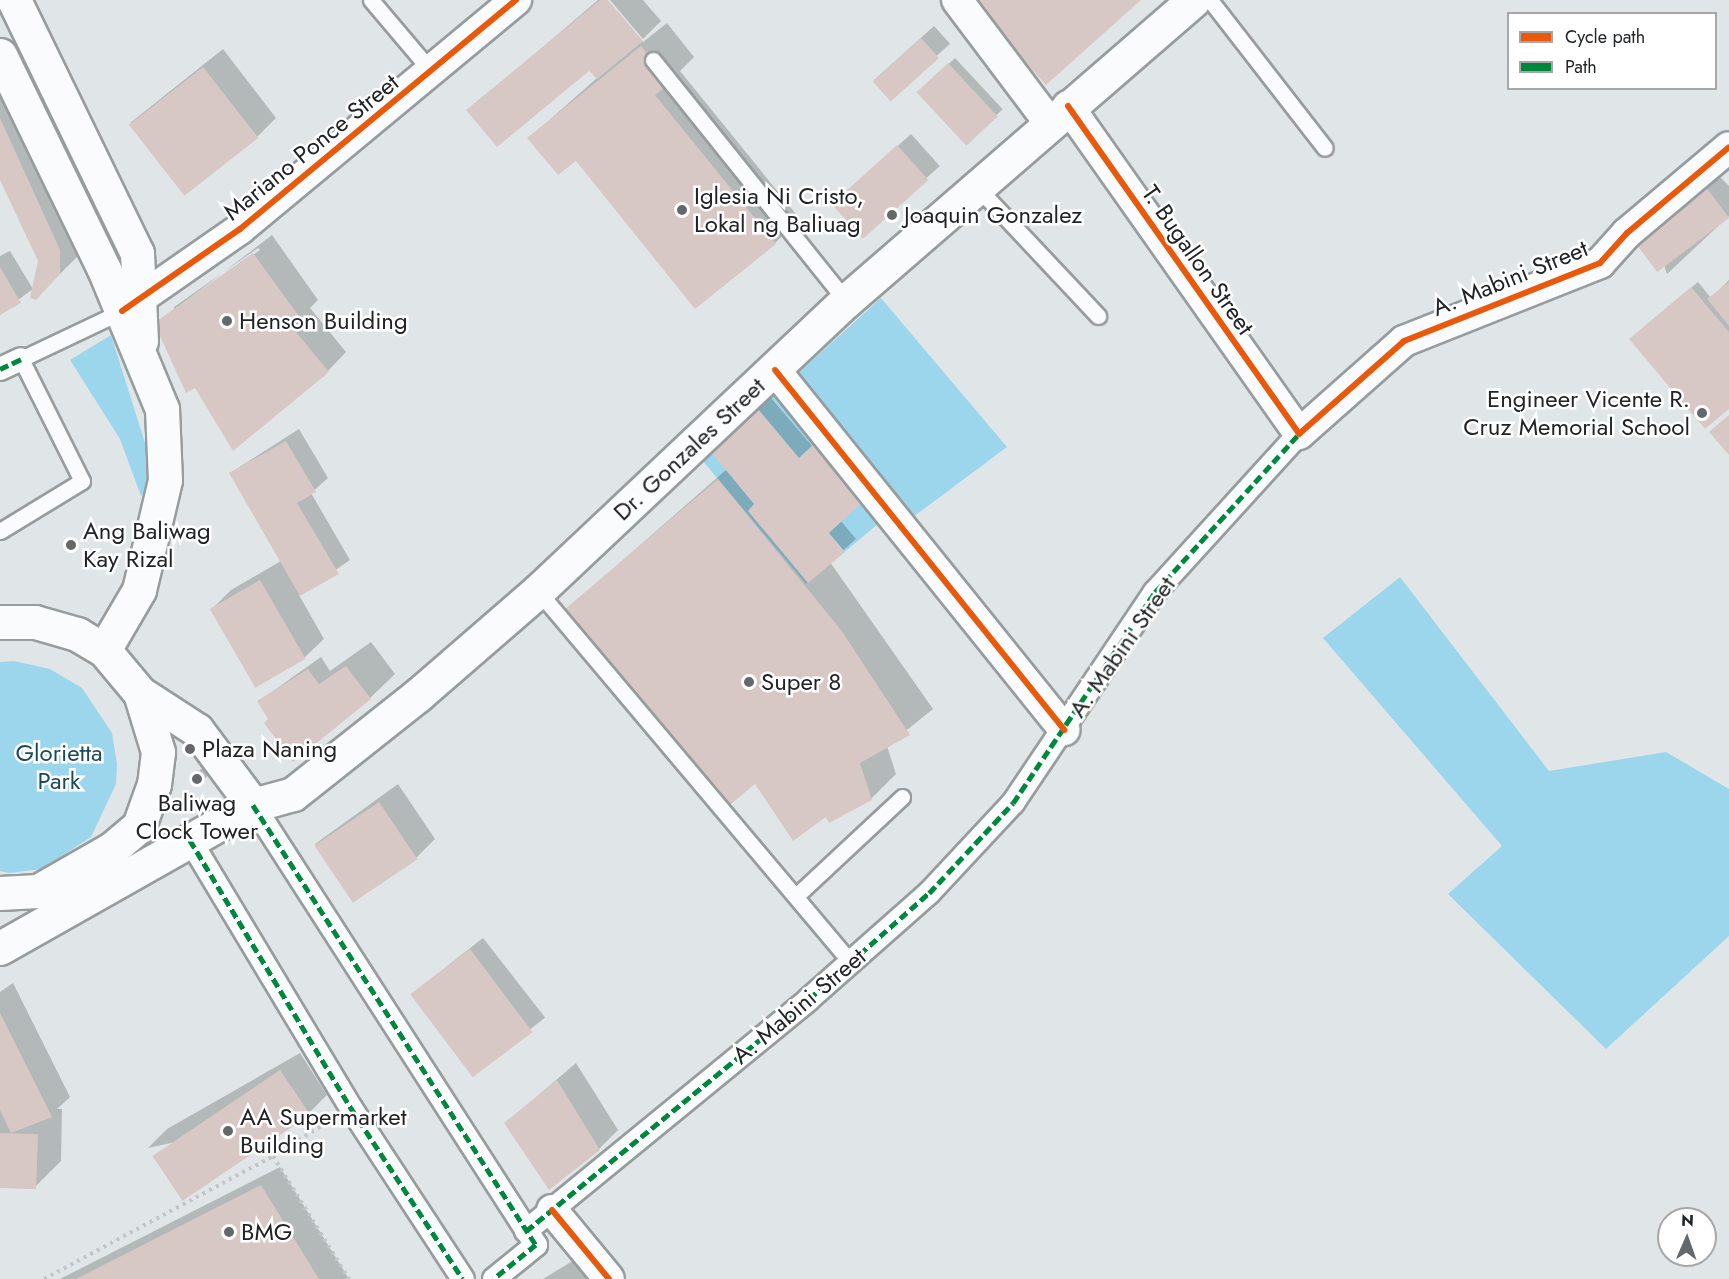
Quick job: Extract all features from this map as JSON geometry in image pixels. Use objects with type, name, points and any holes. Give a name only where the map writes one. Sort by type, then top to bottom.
[{"type":"main road","name":"Dr. Gonzales Street","points":[[0,948],[253,805],[292,794],[538,591],[846,301],[1058,114],[1193,0]]},
{"type":"main road","points":[[18,1],[137,253],[131,307]]},
{"type":"main road","points":[[0,55],[131,307],[141,352],[162,409],[165,480],[139,590],[104,650]]},
{"type":"main road","points":[[0,622],[35,622],[77,634],[104,650],[140,693],[197,730],[253,805]]},
{"type":"main road","points":[[0,913],[113,848],[145,814],[158,752],[140,693]]},
{"type":"main road","points":[[0,894],[38,891]]},
{"type":"street","name":"Mariano Ponce Street","points":[[131,307],[240,229],[516,0]]},
{"type":"street","name":"T. Bugallon Street","points":[[957,0],[1058,114],[1299,434]]},
{"type":"street","name":"A. Mabini Street","points":[[494,1279],[531,1238],[552,1210],[850,962],[929,893],[1013,803],[1155,592],[1299,434],[1404,341],[1600,262],[1627,233],[1729,147]]},
{"type":"street","points":[[0,369],[21,359]]},
{"type":"street","points":[[775,370],[1064,730]]},
{"type":"street","points":[[253,805],[531,1238]]},
{"type":"street","points":[[190,840],[351,1108],[463,1279]]},
{"type":"street","points":[[552,1210],[609,1279]]},
{"type":"lane","points":[[371,0],[431,71]]},
{"type":"lane","points":[[1210,0],[1325,148]]},
{"type":"lane","points":[[653,60],[846,301]]},
{"type":"lane","points":[[977,187],[1098,316]]},
{"type":"lane","points":[[0,531],[82,481],[21,359],[131,307]]},
{"type":"lane","points":[[538,591],[850,962]]},
{"type":"lane","points":[[796,896],[902,797]]},
{"type":"path","points":[[44,1279],[273,1156],[351,1108]]},
{"type":"path","points":[[273,1156],[349,1279]]},
{"type":"green space","points":[[881,298],[1007,447],[913,517],[902,504],[806,584],[702,460]]},
{"type":"green space","points":[[111,335],[151,462],[151,484],[141,496],[120,439],[70,360]]},
{"type":"green space","points":[[1400,577],[1549,771],[1666,752],[1729,789],[1729,936],[1606,1049],[1448,894],[1502,846],[1323,638]]},
{"type":"green space","name":"Glorietta Park","points":[[14,661],[50,669],[82,688],[112,733],[117,764],[116,784],[91,837],[42,869],[9,873],[0,871],[0,662]]},
{"type":"building","points":[[600,0],[608,0],[643,41],[597,79],[589,71],[497,147],[466,110]]},
{"type":"building","points":[[969,0],[1141,0],[1046,85]]},
{"type":"building","points":[[921,38],[939,58],[891,102],[873,81]]},
{"type":"building","name":"Iglesia Ni Cristo, Lokal ng Baliuag","points":[[641,46],[671,83],[655,95],[776,244],[695,309],[576,161],[558,175],[527,138]]},
{"type":"building","points":[[948,63],[998,116],[966,146],[917,92]]},
{"type":"building","points":[[203,67],[258,138],[184,196],[129,125]]},
{"type":"building","points":[[0,118],[60,250],[60,274],[36,300],[30,298],[38,261],[0,180]]},
{"type":"building","points":[[897,145],[928,180],[863,239],[832,204]]},
{"type":"building","points":[[1705,186],[1729,218],[1657,272],[1633,240]]},
{"type":"building","points":[[253,253],[301,319],[291,326],[329,372],[233,451],[195,388],[186,393],[154,323]]},
{"type":"building","points":[[0,267],[21,303],[0,315]]},
{"type":"building","points":[[1729,282],[1729,326],[1707,299]]},
{"type":"building","points":[[1691,287],[1729,332],[1729,409],[1705,429],[1629,339]]},
{"type":"building","points":[[758,409],[799,458],[815,443],[866,499],[829,533],[845,552],[808,583],[748,511],[754,504],[711,452]]},
{"type":"building","points":[[1729,415],[1729,455],[1709,432]]},
{"type":"building","points":[[286,441],[316,492],[297,503],[339,574],[300,596],[229,473]]},
{"type":"building","name":"Super 8","points":[[718,479],[841,630],[910,735],[860,763],[872,800],[829,823],[826,817],[793,841],[755,784],[731,804],[715,787],[709,790],[564,610]]},
{"type":"building","points":[[260,580],[306,659],[255,688],[210,609]]},
{"type":"building","points":[[346,666],[371,699],[293,762],[264,723],[268,719],[257,701],[308,669],[319,684]]},
{"type":"building","name":"Baliwag Clock Tower","points":[[199,770],[205,781],[194,786],[189,777]]},
{"type":"building","points":[[379,802],[418,859],[353,903],[314,846]]},
{"type":"building","points":[[470,949],[533,1032],[473,1077],[410,994]]},
{"type":"building","points":[[0,1013],[52,1117],[11,1133],[0,1110]]},
{"type":"building","name":"AA Supermarket Building","points":[[280,1070],[310,1115],[183,1201],[152,1156]]},
{"type":"building","points":[[557,1080],[600,1150],[549,1190],[504,1123]]},
{"type":"building","points":[[0,1133],[38,1134],[36,1189],[0,1188]]},
{"type":"building","name":"BMG","points":[[261,1185],[319,1279],[76,1279]]},
{"type":"marked path","points":[[0,369],[21,359]]},
{"type":"marked path","points":[[526,1231],[809,999],[929,893],[1013,803],[1155,592],[1299,434]]},
{"type":"marked path","points":[[253,805],[536,1245],[494,1279]]},
{"type":"marked path","points":[[190,840],[351,1108],[463,1279]]},
{"type":"cycle path","points":[[122,311],[240,229],[516,0]]},
{"type":"cycle path","points":[[1068,106],[1299,434],[1404,341],[1600,263],[1627,233],[1729,147]]},
{"type":"cycle path","points":[[775,370],[1064,730]]},
{"type":"cycle path","points":[[552,1210],[609,1279]]},
{"type":"place","name":"Iglesia Ni Cristo, Lokal ng Baliuag","points":[[682,210]]},
{"type":"place","name":"Joaquin Gonzalez","points":[[892,215]]},
{"type":"place","name":"Henson Building","points":[[227,321]]},
{"type":"place","name":"Engineer Vicente R. Cruz Memorial School","points":[[1702,413]]},
{"type":"place","name":"Ang Baliwag Kay Rizal","points":[[71,545]]},
{"type":"place","name":"Super 8","points":[[749,682]]},
{"type":"place","name":"Plaza Naning","points":[[190,749]]},
{"type":"place","name":"Baliwag Clock Tower","points":[[197,779]]},
{"type":"place","name":"AA Supermarket Building","points":[[228,1131]]},
{"type":"place","name":"BMG","points":[[229,1232]]}]
